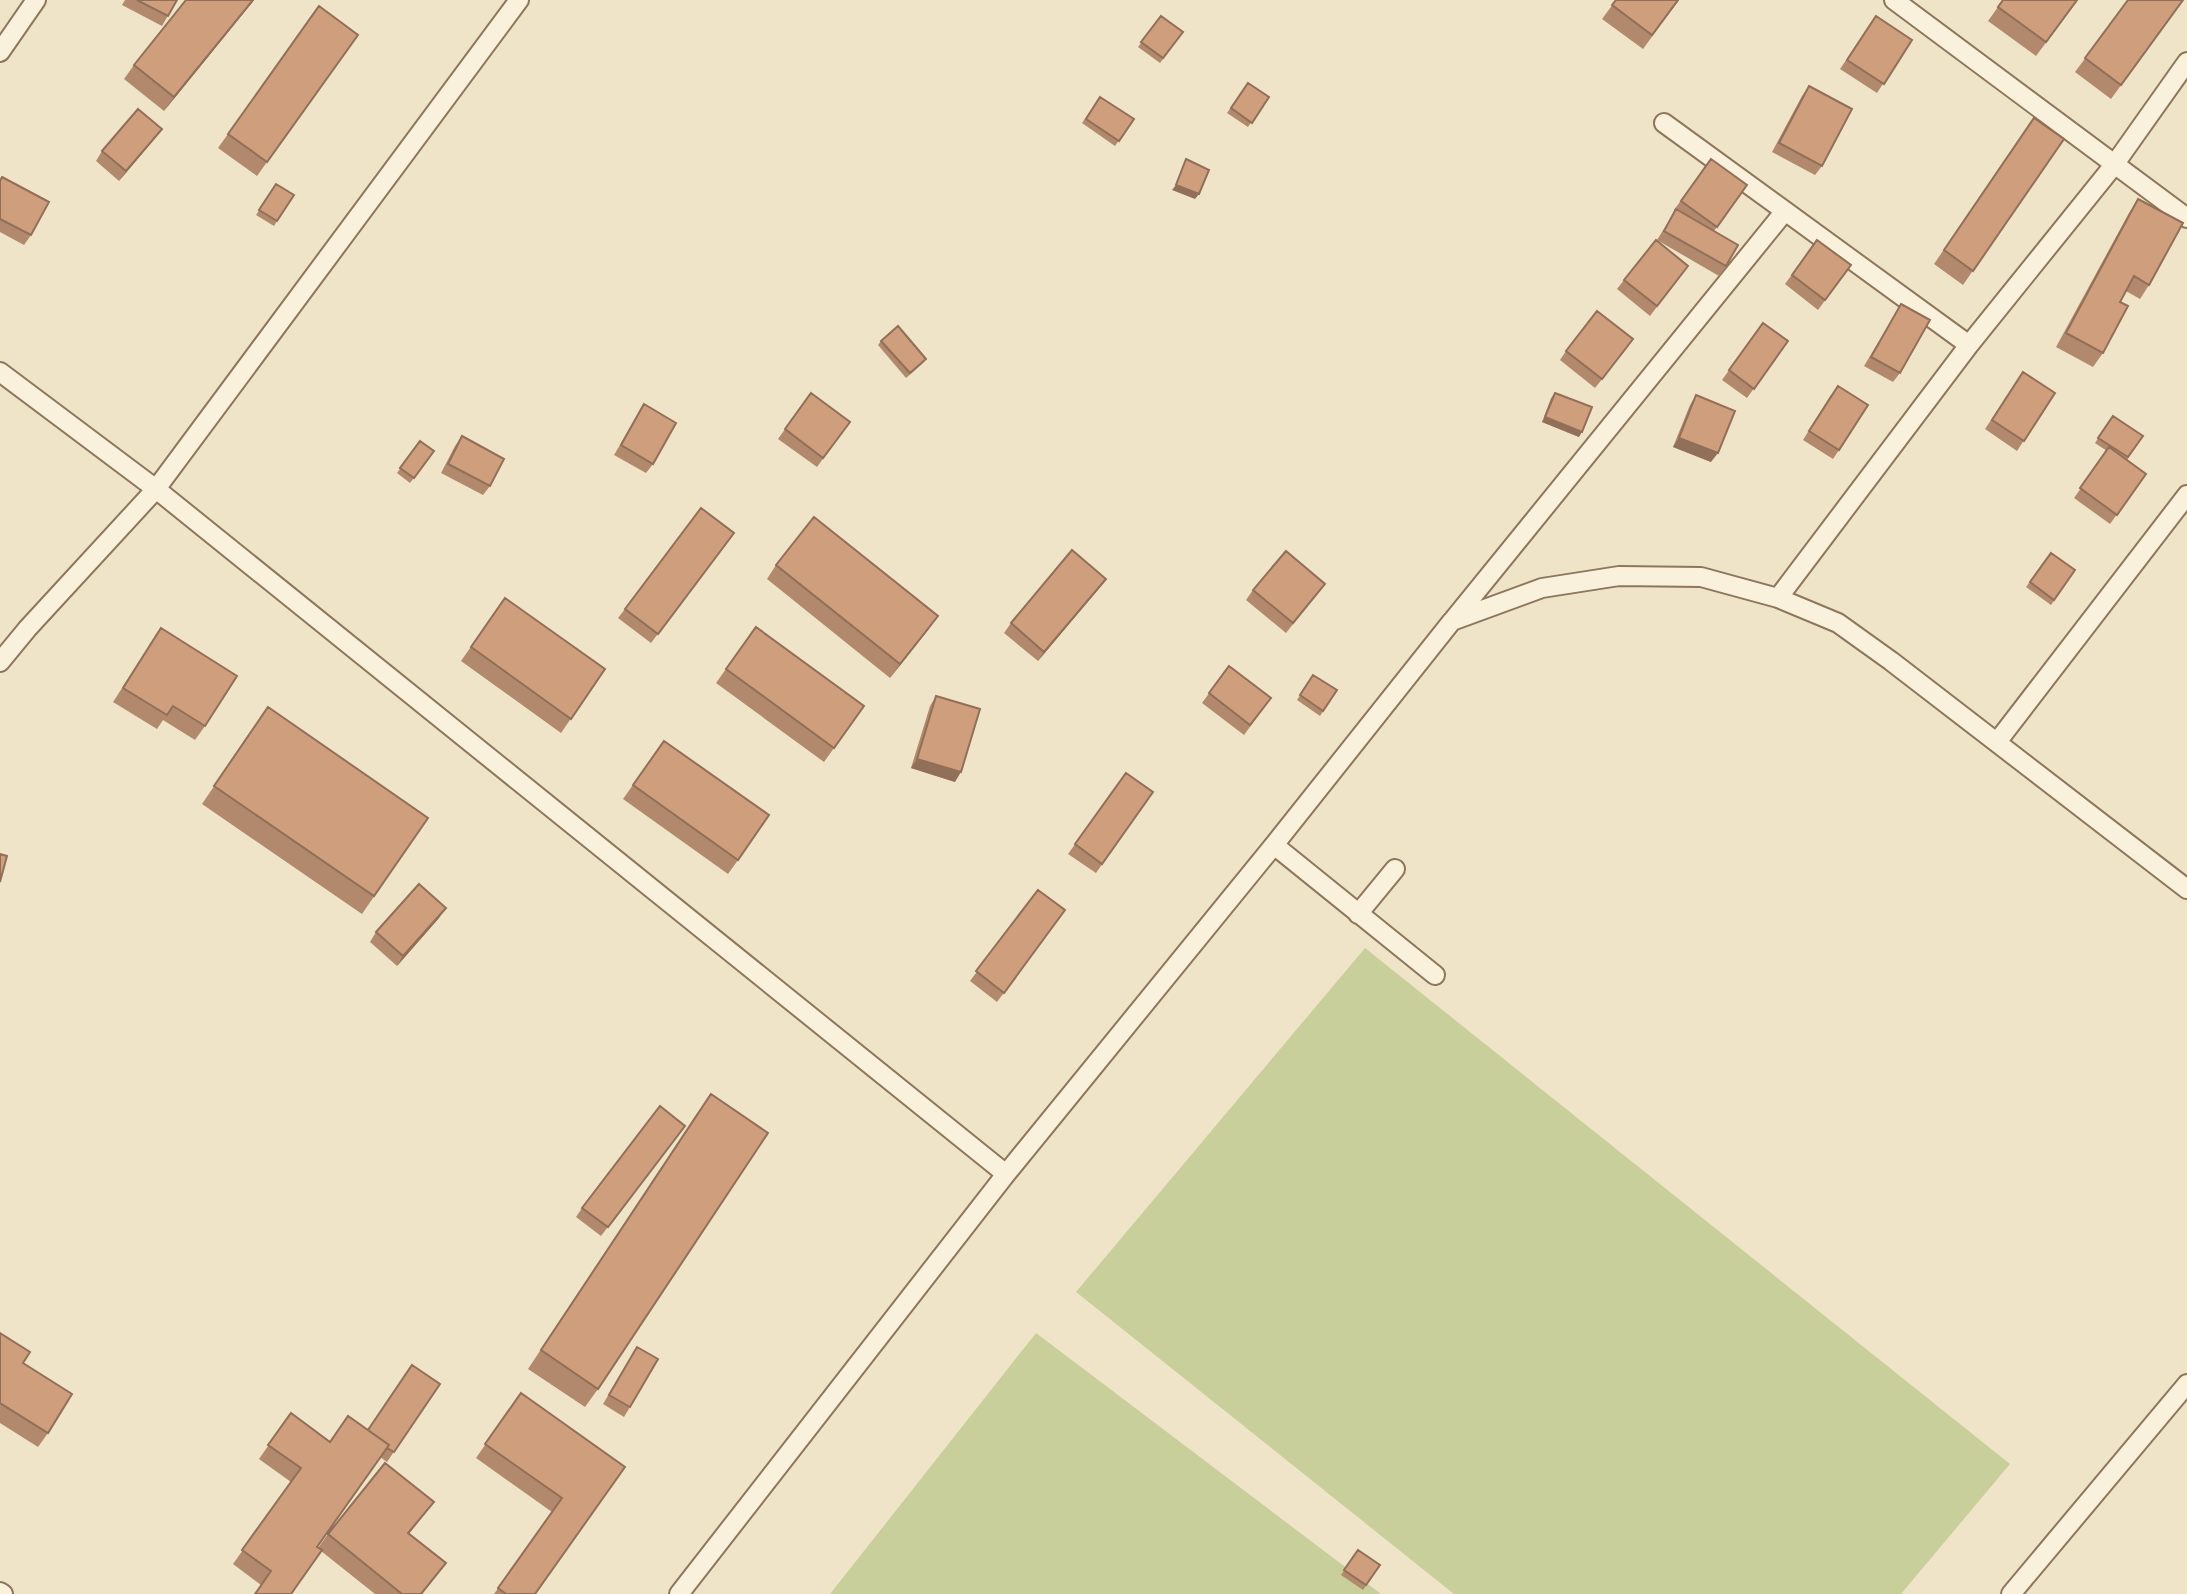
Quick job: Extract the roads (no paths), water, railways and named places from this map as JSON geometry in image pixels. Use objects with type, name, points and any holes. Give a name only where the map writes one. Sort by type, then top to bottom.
[{"type":"lane","points":[[0,52],[36,0]]},
{"type":"lane","points":[[0,662],[156,489],[519,0]]},
{"type":"lane","points":[[1894,0],[2187,218]]},
{"type":"lane","points":[[1778,598],[1969,345],[2114,165],[2187,62]]},
{"type":"lane","points":[[1664,123],[1969,345]]},
{"type":"lane","points":[[679,1594],[1006,1174],[1785,211]]},
{"type":"lane","points":[[0,372],[156,489],[1006,1174]]},
{"type":"lane","points":[[1997,742],[2187,495]]},
{"type":"lane","points":[[1452,621],[1542,588],[1619,576],[1701,577],[1778,598],[1838,623],[2187,889]]},
{"type":"lane","points":[[1274,845],[1435,975]]},
{"type":"lane","points":[[1358,914],[1395,869]]},
{"type":"lane","points":[[2011,1594],[2187,1384]]}]
